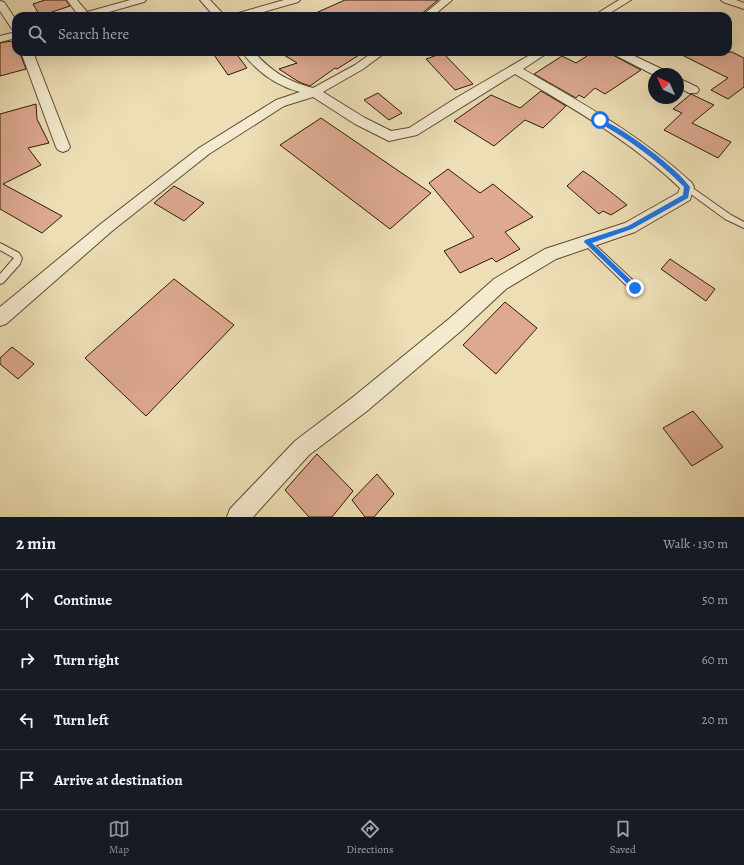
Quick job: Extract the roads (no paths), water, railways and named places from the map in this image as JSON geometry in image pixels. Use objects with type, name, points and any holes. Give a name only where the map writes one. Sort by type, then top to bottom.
[{"type":"street","points":[[72,0],[82,12]]},
{"type":"street","points":[[99,12],[141,0]]},
{"type":"street","points":[[205,0],[216,12]]},
{"type":"street","points":[[253,12],[295,0]]},
{"type":"street","points":[[432,12],[447,0]]},
{"type":"street","points":[[605,12],[626,0]]},
{"type":"street","points":[[726,0],[744,6]]},
{"type":"street","points":[[0,4],[12,21]]},
{"type":"street","points":[[0,39],[12,36]]},
{"type":"street","points":[[29,56],[63,147]]},
{"type":"street","points":[[252,56],[275,78],[292,86],[314,92],[360,121],[389,136],[412,132],[460,101],[536,56]]},
{"type":"street","points":[[0,318],[107,227],[204,151],[280,103],[314,92],[359,67],[374,56]]},
{"type":"street","points":[[625,56],[650,68]]},
{"type":"street","points":[[238,517],[302,448],[360,404],[456,324],[500,284],[551,254],[630,228],[686,196],[687,187],[673,172],[625,135],[515,69]]},
{"type":"street","points":[[684,85],[693,90]]},
{"type":"lane","points":[[687,187],[728,217],[744,226]]},
{"type":"lane","points":[[587,242],[635,288]]},
{"type":"lane","points":[[0,246],[18,258],[18,262],[0,280]]}]
